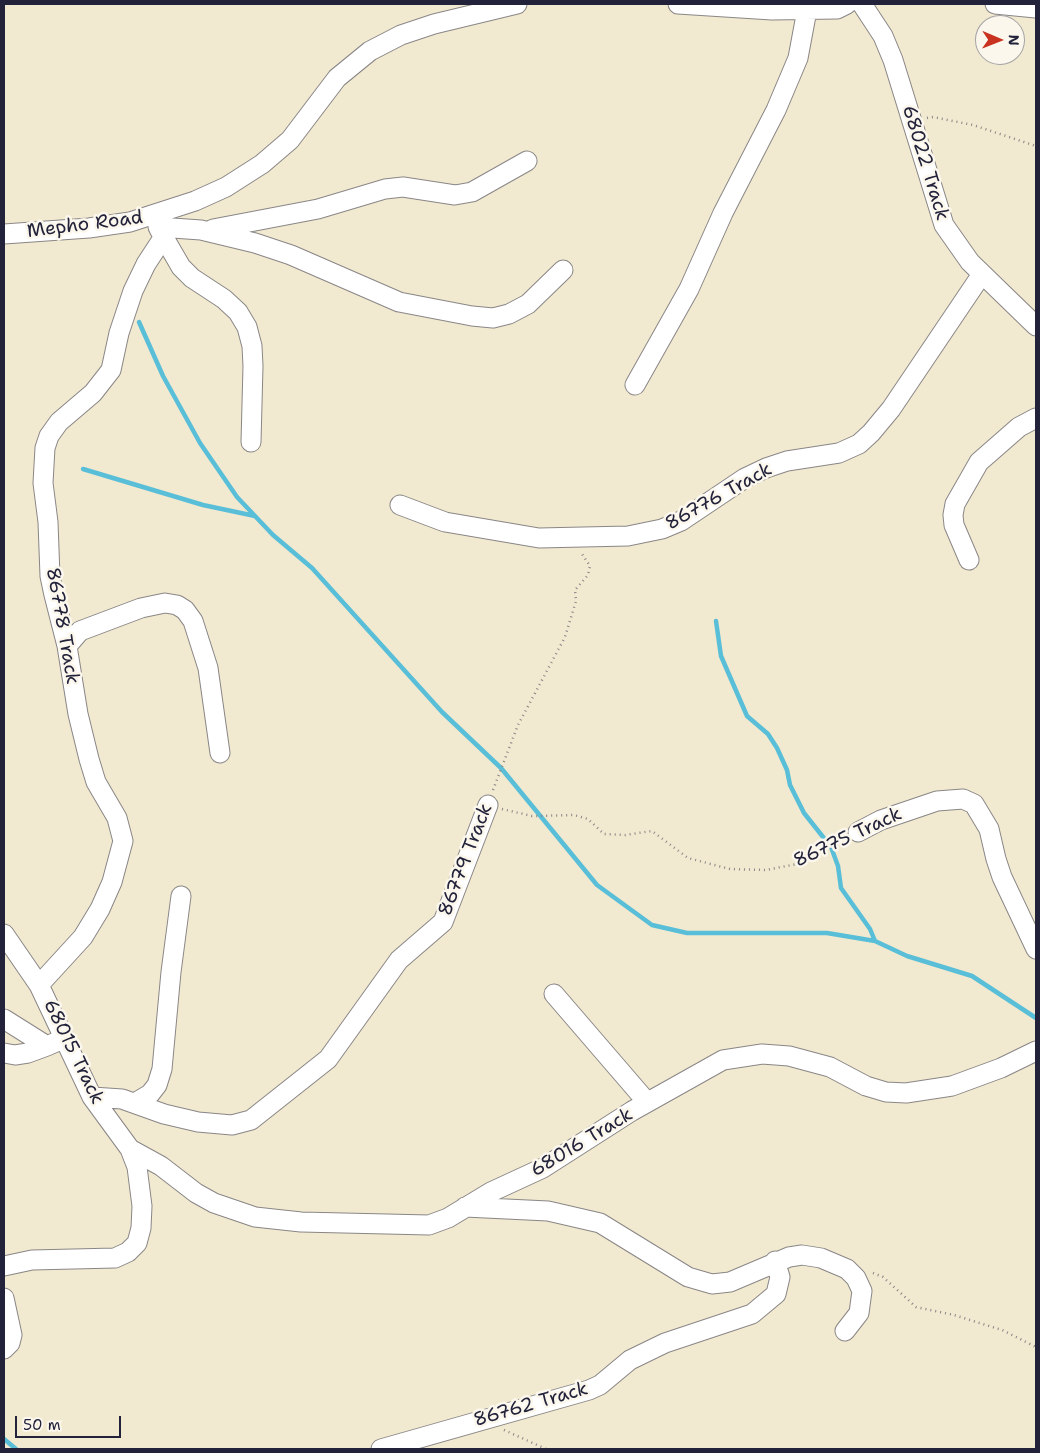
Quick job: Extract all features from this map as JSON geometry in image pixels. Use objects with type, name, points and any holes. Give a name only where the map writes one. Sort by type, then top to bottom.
[{"type":"street","name":"Mepho Road","points":[[4,234],[89,228],[130,222],[158,227],[262,164],[290,140],[337,78],[370,51],[401,35],[434,24],[517,4]]},
{"type":"street","points":[[678,4],[730,8],[807,10],[837,9],[847,4]]},
{"type":"street","name":"68022 Track","points":[[862,4],[883,36],[913,120],[936,206],[944,225],[960,251],[1036,326]]},
{"type":"street","points":[[995,4],[1036,8]]},
{"type":"street","points":[[635,385],[689,289],[723,213],[776,110],[798,58],[807,10]]},
{"type":"street","points":[[202,230],[294,214],[385,188],[403,187],[455,195],[472,192],[527,161]]},
{"type":"street","points":[[158,227],[202,230],[276,249],[399,302],[472,316],[493,318],[509,314],[528,304],[563,270]]},
{"type":"street","points":[[158,227],[181,267],[192,278],[224,299],[238,312],[247,327],[252,346],[253,366],[251,442]]},
{"type":"street","name":"86778 Track","points":[[40,986],[83,937],[100,909],[112,882],[123,841],[117,818],[96,782],[91,766],[78,714],[67,646],[50,576],[48,522],[43,483],[45,448],[49,436],[59,422],[93,393],[110,370],[119,333],[133,292],[146,264],[158,227]]},
{"type":"street","name":"86776 Track","points":[[400,505],[445,522],[538,538],[628,536],[662,529],[681,521],[745,478],[766,468],[787,461],[838,453],[859,444],[891,409],[982,274]]},
{"type":"street","points":[[969,560],[954,525],[955,504],[980,462],[1005,438],[1036,418]]},
{"type":"street","points":[[67,646],[80,631],[141,608],[165,604],[177,605],[185,610],[192,621],[208,668],[220,753]]},
{"type":"street","name":"86775 Track","points":[[858,832],[881,820],[937,801],[963,799],[974,804],[990,829],[1002,877],[1036,949]]},
{"type":"street","name":"86779 Track","points":[[92,1097],[122,1099],[164,1114],[232,1126],[251,1120],[273,1100],[312,1073],[334,1051],[399,960],[443,922],[488,805]]},
{"type":"street","points":[[135,1103],[150,1094],[157,1085],[162,1069],[171,972],[181,896]]},
{"type":"street","name":"68015 Track","points":[[4,934],[40,986],[92,1097],[130,1150],[136,1167],[142,1206],[141,1228],[137,1243],[128,1252],[115,1258],[32,1260],[4,1266]]},
{"type":"street","points":[[554,994],[647,1102]]},
{"type":"street","points":[[4,1018],[47,1046]]},
{"type":"street","points":[[4,1053],[14,1055],[28,1054],[65,1038]]},
{"type":"street","name":"68016 Track","points":[[130,1150],[161,1166],[196,1194],[214,1203],[255,1217],[301,1222],[429,1225],[448,1218],[464,1207],[543,1168],[647,1102],[723,1060],[762,1054],[810,1060],[830,1067],[866,1086],[886,1092],[906,1093],[952,1086],[1001,1068],[1036,1051]]},
{"type":"street","points":[[464,1207],[548,1211],[600,1223],[665,1264],[700,1282],[712,1284],[730,1282],[775,1261],[802,1256],[834,1262],[847,1269],[856,1278],[862,1291],[859,1313],[845,1331]]},
{"type":"street","name":"86762 Track","points":[[381,1449],[589,1390],[600,1385],[630,1360],[665,1343],[752,1314],[776,1294],[780,1277],[775,1261]]},
{"type":"street","points":[[4,1298],[12,1335],[10,1343],[4,1349]]},
{"type":"path","points":[[913,120],[933,117],[957,122],[1036,146]]},
{"type":"path","name":"86779 Track","points":[[488,805],[518,725],[565,637],[576,601],[575,590],[588,575],[590,566],[568,537]]},
{"type":"path","name":"86775 Track","points":[[488,805],[532,816],[574,815],[588,819],[604,834],[625,835],[652,831],[688,858],[730,870],[766,870],[802,863],[858,832]]},
{"type":"path","points":[[862,1291],[872,1273],[883,1277],[916,1307],[954,1315],[1002,1330],[1036,1347]]},
{"type":"path","points":[[504,1430],[546,1449]]},
{"type":"waterway","points":[[139,322],[163,376],[200,443],[237,497],[273,535],[312,568],[442,712],[501,768],[597,885],[652,925],[687,933],[827,933],[875,941],[907,956],[972,976],[1036,1018]]},
{"type":"waterway","points":[[83,469],[203,505],[255,516]]},
{"type":"waterway","points":[[716,621],[721,656],[747,716],[768,734],[777,748],[787,770],[790,785],[804,813],[831,847],[838,866],[841,888],[870,929],[875,941]]},
{"type":"waterway","points":[[4,1439],[16,1449]]}]
